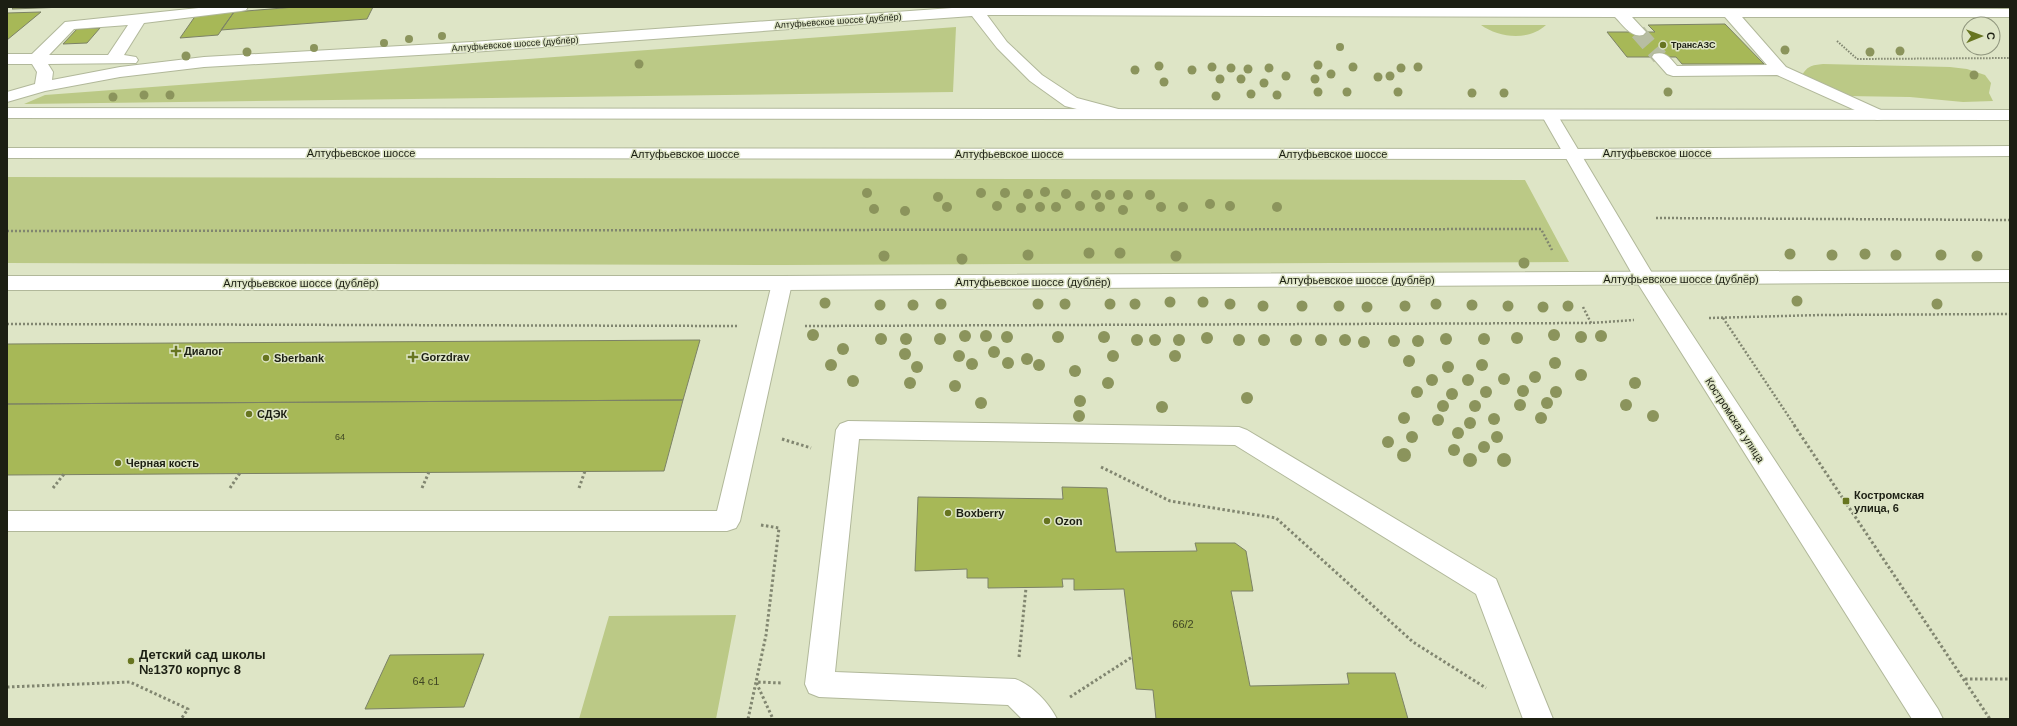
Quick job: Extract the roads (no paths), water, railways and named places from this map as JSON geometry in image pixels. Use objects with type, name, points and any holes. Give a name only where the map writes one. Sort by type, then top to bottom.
[{"type":"main road","points":[[37,58],[90,7]]},
{"type":"main road","points":[[70,25],[139,20],[241,7]]},
{"type":"main road","points":[[974,9],[1002,45],[1036,78],[1070,102],[1116,114]]},
{"type":"main road","name":"Алтуфьевское шоссе (дублёр)","points":[[7,97],[43,87],[120,72],[204,62],[472,47],[974,9],[1376,9],[1573,10],[1620,12],[1703,10],[1730,13],[2010,13]]},
{"type":"main road","points":[[1620,12],[1638,32]]},
{"type":"main road","points":[[1730,13],[1780,70],[1877,115]]},
{"type":"main road","points":[[113,60],[139,20]]},
{"type":"main road","points":[[1660,57],[1673,71],[1780,70]]},
{"type":"main road","points":[[37,58],[45,72],[43,87]]},
{"type":"main road","points":[[7,59],[37,58],[204,62]]},
{"type":"main road","points":[[7,113],[1550,116],[2010,115]]},
{"type":"main road","name":"Костромская улица","points":[[1550,116],[1669,318],[1928,719]]},
{"type":"main road","name":"Алтуфьевское шоссе","points":[[7,153],[1571,154],[2010,152]]},
{"type":"main road","name":"Алтуфьевское шоссе (дублёр)","points":[[7,283],[782,283],[2010,276]]},
{"type":"main road","points":[[7,521],[727,521],[782,283]]},
{"type":"main road","points":[[1041,718],[1015,692],[819,684],[848,430],[1239,436],[1487,587],[1538,719]]},
{"type":"tunnel","points":[[1638,32],[1660,57]]},
{"type":"place","name":"ТрансАЗС","points":[[1663,45]]},
{"type":"place","name":"Диалог","points":[[176,351]]},
{"type":"place","name":"Gorzdrav","points":[[413,357]]},
{"type":"place","name":"Sberbank","points":[[266,358]]},
{"type":"place","name":"СДЭК","points":[[249,414]]},
{"type":"place","name":"Черная кость","points":[[118,463]]},
{"type":"place","name":"Костромская улица, 6","points":[[1846,501]]},
{"type":"place","name":"Boxberry","points":[[948,513]]},
{"type":"place","name":"Ozon","points":[[1047,521]]},
{"type":"place","name":"Детский сад школы №1370 корпус 8","points":[[131,661]]}]
